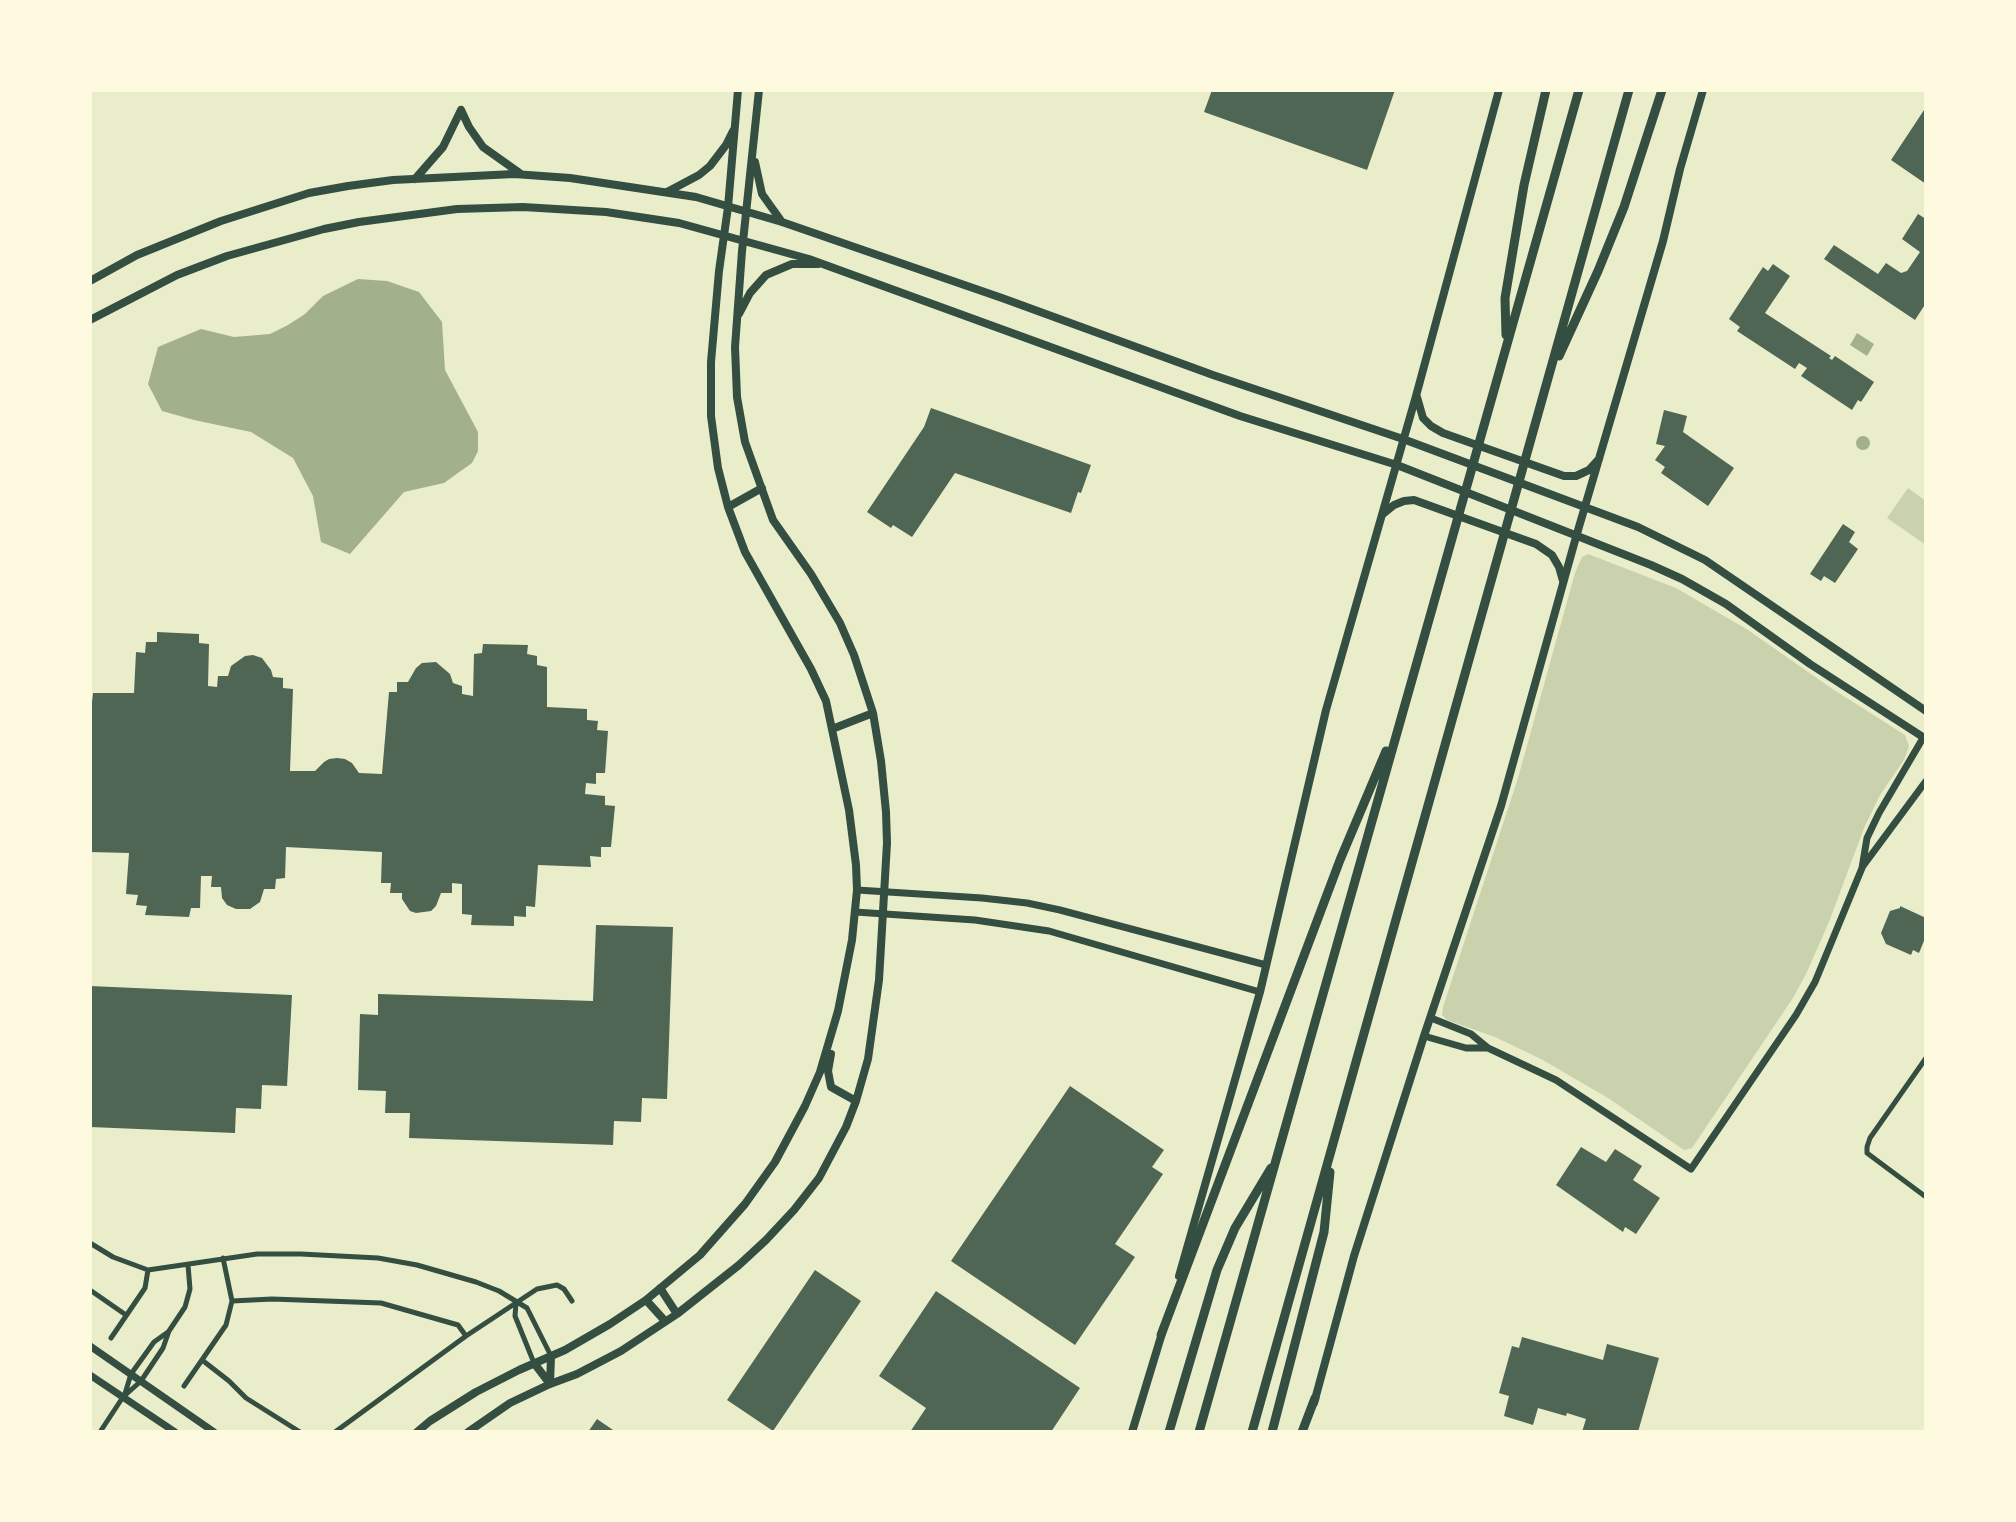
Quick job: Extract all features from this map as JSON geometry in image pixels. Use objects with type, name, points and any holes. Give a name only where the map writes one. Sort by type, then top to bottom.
[{"type":"highway","points":[[1506,345],[1505,298],[1524,185],[1546,90]]},
{"type":"highway","points":[[1199,1432],[1579,90]]},
{"type":"highway","points":[[1252,1432],[1629,90]]},
{"type":"highway","points":[[1547,383],[1598,271],[1624,207],[1662,90]]},
{"type":"highway","points":[[1161,1335],[1340,860],[1401,715]]},
{"type":"highway","points":[[1272,1432],[1324,1232],[1332,1146]]},
{"type":"highway","points":[[1168,1432],[1217,1270],[1235,1228],[1277,1159]]},
{"type":"highway","points":[[1304,1432],[1315,1398]]},
{"type":"main road","points":[[738,90],[725,236],[719,271],[710,391],[711,416],[718,468],[728,507],[745,552],[820,686],[832,729],[849,810],[857,890],[847,969],[828,1071],[831,1087],[856,1101]]},
{"type":"main road","points":[[468,1432],[510,1403],[612,1357],[677,1314],[739,1265],[794,1210],[819,1178],[846,1127],[868,1059],[873,1035],[885,892],[886,812],[873,713],[854,655],[840,623],[811,574],[774,520],[745,442],[737,397],[735,371],[737,318],[759,90]]},
{"type":"main road","points":[[1132,1432],[1260,992],[1326,710],[1416,396],[1499,90]]},
{"type":"main road","points":[[1315,1398],[1354,1256],[1501,806],[1576,537],[1663,241],[1703,90]]},
{"type":"main road","points":[[415,179],[443,147],[462,110],[469,127],[483,147],[522,175]]},
{"type":"main road","points":[[666,192],[699,175],[710,166],[726,145],[736,124]]},
{"type":"main road","points":[[753,148],[762,194],[782,222]]},
{"type":"main road","points":[[90,281],[119,264],[221,221],[309,193],[348,186],[415,179],[522,175],[570,178],[696,197],[782,222],[1002,298],[1213,375],[1403,439],[1644,529],[1705,560],[1926,711]]},
{"type":"main road","points":[[90,320],[170,278],[227,256],[324,229],[406,214],[475,208],[565,209],[665,221],[775,248],[824,264],[1240,416],[1396,465],[1651,565],[1682,579],[1726,604],[1810,664],[1925,737]]},
{"type":"main road","points":[[737,318],[750,293],[766,275],[792,264],[824,264]]},
{"type":"main road","points":[[1416,396],[1423,418],[1443,433],[1564,476],[1576,476],[1588,470],[1600,458]]},
{"type":"main road","points":[[728,507],[762,488]]},
{"type":"main road","points":[[1381,516],[1394,505],[1404,501],[1414,501],[1525,540],[1545,549],[1552,555],[1564,582]]},
{"type":"main road","points":[[832,729],[873,713]]},
{"type":"main road","points":[[417,1432],[430,1421],[476,1392],[591,1336],[646,1300],[700,1256],[745,1204],[775,1162],[820,1072],[838,1011]]},
{"type":"main road","points":[[660,1288],[677,1314]]},
{"type":"main road","points":[[646,1300],[665,1321]]},
{"type":"main road","points":[[550,1384],[551,1356]]},
{"type":"main road","points":[[534,1363],[550,1384]]},
{"type":"street","points":[[1431,1018],[1471,1034],[1488,1048],[1556,1080],[1691,1169],[1801,1007],[1825,960],[1862,868],[1867,838],[1878,813],[1925,737]]},
{"type":"street","points":[[1862,868],[1926,781]]},
{"type":"street","points":[[857,890],[1027,903],[1266,965]]},
{"type":"street","points":[[855,912],[975,920],[1049,931],[1260,992]]},
{"type":"street","points":[[1424,1036],[1466,1048],[1488,1048]]},
{"type":"street","points":[[1926,1058],[1870,1138],[1867,1147],[1867,1153],[1926,1197]]},
{"type":"street","points":[[90,1243],[113,1257],[148,1270],[257,1254],[378,1258],[417,1265],[500,1291],[527,1308],[551,1356]]},
{"type":"street","points":[[184,1386],[226,1325],[232,1301],[223,1258]]},
{"type":"street","points":[[123,1397],[141,1381],[185,1307],[190,1289],[188,1265]]},
{"type":"street","points":[[111,1338],[145,1288],[148,1270]]},
{"type":"street","points":[[335,1432],[466,1336],[537,1289],[557,1285],[564,1289],[572,1301]]},
{"type":"street","points":[[90,1290],[126,1315]]},
{"type":"street","points":[[232,1301],[272,1299],[381,1303],[458,1325],[466,1336]]},
{"type":"street","points":[[516,1303],[515,1316],[534,1363]]},
{"type":"street","points":[[100,1432],[123,1397],[131,1374],[154,1342],[169,1331]]},
{"type":"street","points":[[90,1346],[214,1432]]},
{"type":"street","points":[[202,1360],[246,1398],[300,1432]]},
{"type":"street","points":[[90,1375],[175,1432]]},
{"type":"shaded area","points":[[358,279],[387,281],[419,292],[442,322],[445,370],[478,432],[478,451],[472,463],[444,483],[404,492],[350,554],[321,542],[313,496],[293,458],[251,432],[162,411],[148,384],[158,347],[201,329],[234,337],[270,334],[305,314],[323,296]]},
{"type":"shaded area","points":[[1857,333],[1874,344],[1867,356],[1850,345]]},
{"type":"shaded area","points":[[1860,436],[1866,436],[1870,443],[1866,450],[1860,450],[1856,446],[1856,440]]},
{"type":"shaded area","points":[[1908,488],[1926,501],[1926,545],[1887,518]]},
{"type":"shaded area","points":[[1588,554],[1676,588],[1748,630],[1831,688],[1905,735],[1909,746],[1904,760],[1880,795],[1864,828],[1829,922],[1793,998],[1692,1148],[1684,1150],[1608,1098],[1541,1059],[1495,1037],[1447,1020],[1442,1015],[1518,778],[1575,573],[1582,557]]},
{"type":"building","points":[[1212,90],[1395,90],[1367,170],[1204,112]]},
{"type":"building","points":[[1926,107],[1926,184],[1891,160]]},
{"type":"building","points":[[1918,214],[1926,219],[1926,303],[1915,320],[1824,259],[1834,245],[1878,274],[1886,263],[1901,273],[1907,271],[1920,252],[1902,239]]},
{"type":"building","points":[[1773,264],[1790,276],[1765,313],[1831,356],[1829,358],[1832,360],[1835,356],[1874,382],[1861,402],[1858,400],[1852,410],[1801,376],[1807,368],[1799,363],[1795,369],[1737,331],[1740,327],[1729,319],[1763,267],[1768,271]]},
{"type":"building","points":[[931,408],[1091,465],[1071,513],[955,473],[912,537],[893,525],[891,528],[867,512],[924,427]]},
{"type":"building","points":[[1664,410],[1687,416],[1683,432],[1734,468],[1708,506],[1661,473],[1665,467],[1655,460],[1665,446],[1656,444]]},
{"type":"building","points":[[1843,524],[1855,532],[1849,542],[1858,549],[1835,583],[1824,576],[1821,581],[1810,574]]},
{"type":"building","points":[[157,632],[199,634],[199,643],[209,644],[208,686],[217,687],[218,676],[228,676],[231,666],[245,656],[253,655],[262,658],[273,677],[283,678],[283,688],[293,689],[290,771],[315,771],[329,759],[337,758],[352,763],[359,773],[382,774],[389,692],[397,692],[397,682],[408,682],[416,668],[422,663],[436,662],[450,674],[453,683],[462,686],[462,694],[473,696],[474,654],[482,653],[483,644],[528,645],[527,654],[537,656],[537,665],[547,667],[547,707],[587,709],[587,720],[598,721],[597,730],[608,731],[605,773],[596,773],[596,784],[586,783],[585,794],[605,796],[605,805],[615,806],[611,847],[601,847],[601,857],[590,856],[591,867],[538,865],[535,907],[526,906],[526,917],[514,916],[514,926],[471,925],[472,915],[462,914],[462,884],[452,883],[452,893],[441,893],[436,906],[431,911],[416,913],[410,911],[402,899],[402,893],[390,893],[391,883],[381,883],[382,852],[286,847],[285,878],[276,879],[275,889],[264,889],[260,902],[250,909],[236,909],[227,905],[222,898],[221,887],[211,887],[212,876],[201,876],[200,908],[191,908],[189,917],[145,915],[147,906],[136,905],[138,895],[126,894],[129,853],[90,852],[90,702],[92,702],[93,693],[134,693],[136,652],[145,653],[146,642],[157,642]]},
{"type":"building","points":[[1900,906],[1926,918],[1926,936],[1919,953],[1913,950],[1911,955],[1886,944],[1881,933],[1890,911]]},
{"type":"building","points":[[596,925],[673,927],[667,1099],[642,1098],[641,1122],[614,1121],[613,1145],[409,1138],[410,1113],[385,1113],[386,1091],[358,1090],[360,1014],[378,1015],[378,994],[593,1001]]},
{"type":"building","points":[[90,986],[292,995],[287,1086],[262,1085],[261,1109],[236,1108],[235,1133],[90,1127]]},
{"type":"building","points":[[1070,1086],[1164,1150],[1152,1167],[1163,1174],[1115,1244],[1135,1257],[1075,1345],[951,1261]]},
{"type":"building","points":[[1581,1147],[1606,1162],[1615,1149],[1642,1166],[1633,1180],[1660,1198],[1636,1234],[1625,1227],[1623,1232],[1556,1185]]},
{"type":"building","points":[[815,1270],[861,1301],[773,1431],[727,1400]]},
{"type":"building","points":[[936,1291],[1080,1388],[1051,1432],[910,1432],[926,1408],[879,1376]]},
{"type":"building","points":[[1522,1337],[1603,1360],[1607,1344],[1659,1358],[1638,1432],[1582,1432],[1586,1419],[1538,1408],[1533,1425],[1504,1416],[1509,1396],[1499,1393],[1512,1346],[1519,1348]]},
{"type":"building","points":[[597,1419],[616,1432],[588,1432]]}]
